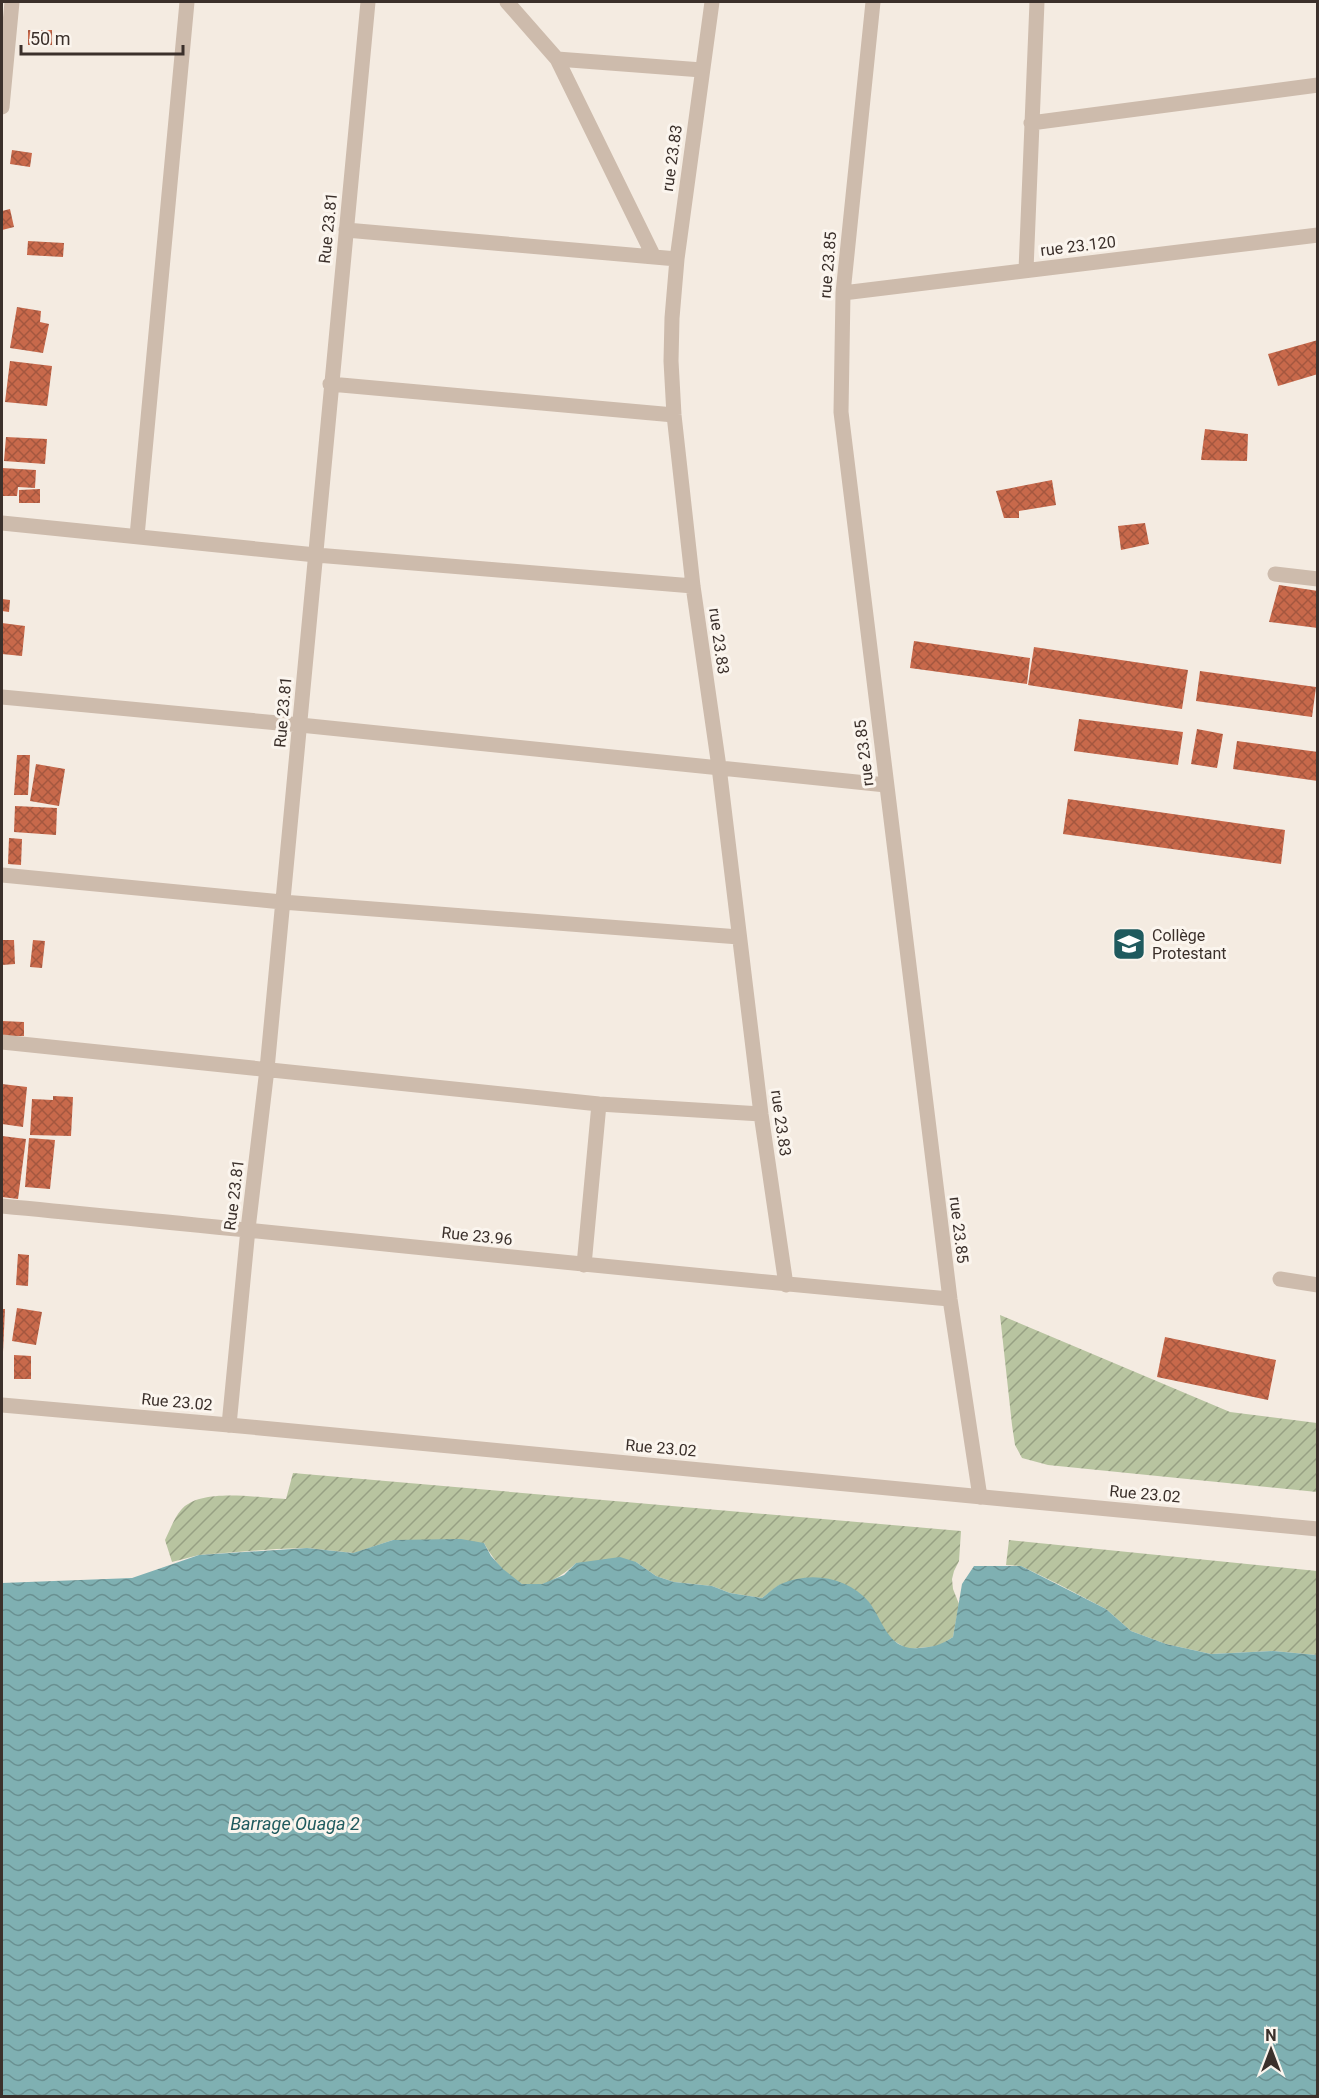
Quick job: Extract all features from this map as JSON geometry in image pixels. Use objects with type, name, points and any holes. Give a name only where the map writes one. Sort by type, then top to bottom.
[{"type":"street","points":[[2,107],[12,2]]},
{"type":"street","points":[[136,536],[187,2]]},
{"type":"street","name":"Rue 23.81","points":[[229,1425],[248,1229],[267,1069],[330,384],[368,2]]},
{"type":"street","points":[[507,2],[557,59],[654,257]]},
{"type":"street","name":"rue 23.83","points":[[712,2],[677,259],[672,340],[674,415],[693,586],[719,767],[761,1114],[786,1285]]},
{"type":"street","name":"rue 23.85","points":[[873,2],[843,293],[841,412],[950,1299],[980,1497]]},
{"type":"street","points":[[1026,270],[1037,2]]},
{"type":"street","points":[[557,59],[702,70]]},
{"type":"street","points":[[1031,123],[1317,85]]},
{"type":"street","points":[[346,230],[677,259]]},
{"type":"street","name":"rue 23.120","points":[[843,293],[1317,235]]},
{"type":"street","points":[[330,384],[674,415]]},
{"type":"street","points":[[2,523],[316,555],[693,586]]},
{"type":"street","points":[[1275,574],[1317,579]]},
{"type":"street","points":[[2,697],[886,785]]},
{"type":"street","points":[[2,875],[282,902],[739,937]]},
{"type":"street","points":[[2,1042],[599,1104],[761,1114]]},
{"type":"street","points":[[584,1265],[599,1104]]},
{"type":"street","name":"Rue 23.96","points":[[2,1206],[786,1285],[950,1299]]},
{"type":"street","points":[[1280,1279],[1317,1285]]},
{"type":"street","name":"Rue 23.02","points":[[2,1405],[1317,1529]]},
{"type":"green space","points":[[1000,1315],[1230,1412],[1317,1423],[1317,1492],[1048,1465],[1022,1458],[1015,1445]]},
{"type":"green space","points":[[293,1473],[961,1531],[959,1561],[952,1579],[959,1604],[953,1637],[939,1646],[907,1649],[779,1585],[762,1598],[730,1593],[712,1586],[674,1582],[656,1576],[636,1562],[576,1563],[551,1581],[529,1586],[516,1581],[505,1572],[484,1543],[393,1540],[354,1553],[307,1548],[277,1549],[199,1555],[172,1562],[165,1540],[174,1520],[190,1503],[201,1498],[230,1495],[286,1499]]},
{"type":"green space","points":[[1009,1540],[1317,1571],[1317,1655],[1273,1651],[1211,1654],[1166,1644],[1131,1631],[1106,1609],[1021,1566],[1006,1565]]},
{"type":"water","name":"Barrage Ouaga 2","points":[[461,1539],[484,1543],[491,1556],[503,1569],[522,1584],[542,1584],[564,1575],[576,1563],[620,1557],[636,1562],[656,1576],[674,1582],[712,1586],[730,1593],[762,1598],[778,1585],[792,1580],[816,1577],[828,1579],[840,1582],[860,1594],[869,1602],[888,1634],[900,1645],[909,1648],[933,1646],[953,1637],[962,1584],[974,1566],[1021,1566],[1106,1609],[1131,1631],[1166,1644],[1211,1654],[1273,1651],[1317,1655],[1317,2096],[2,2096],[2,1583],[132,1578],[199,1555],[307,1548],[353,1553],[393,1540]]},
{"type":"building","points":[[28,30],[52,30],[52,45],[28,45]]},
{"type":"building","points":[[12,150],[32,153],[30,167],[10,164]]},
{"type":"building","points":[[10,209],[14,227],[2,230],[2,211]]},
{"type":"building","points":[[28,241],[64,243],[63,257],[27,255]]},
{"type":"building","points":[[17,307],[41,311],[40,322],[49,324],[43,353],[10,348]]},
{"type":"building","points":[[1318,340],[1318,374],[1278,386],[1268,354]]},
{"type":"building","points":[[10,361],[52,366],[47,406],[5,402]]},
{"type":"building","points":[[1205,429],[1248,434],[1247,461],[1201,460]]},
{"type":"building","points":[[6,437],[47,439],[45,464],[4,461]]},
{"type":"building","points":[[2,468],[36,470],[35,488],[18,487],[17,496],[2,496]]},
{"type":"building","points":[[1052,480],[1056,505],[1019,511],[1019,518],[1004,518],[996,491]]},
{"type":"building","points":[[40,489],[40,503],[19,503],[19,490]]},
{"type":"building","points":[[1145,523],[1149,544],[1121,550],[1118,526]]},
{"type":"building","points":[[1279,585],[1318,591],[1318,628],[1269,622]]},
{"type":"building","points":[[2,599],[10,600],[9,612],[2,611]]},
{"type":"building","points":[[2,623],[25,626],[22,656],[2,654]]},
{"type":"building","points":[[914,641],[1030,658],[1027,684],[910,668]]},
{"type":"building","points":[[1034,647],[1188,670],[1182,709],[1028,685]]},
{"type":"building","points":[[1200,671],[1316,687],[1312,717],[1196,701]]},
{"type":"building","points":[[1079,719],[1183,732],[1178,765],[1074,751]]},
{"type":"building","points":[[1197,729],[1223,734],[1217,768],[1191,764]]},
{"type":"building","points":[[1237,741],[1318,752],[1318,781],[1233,769]]},
{"type":"building","points":[[17,755],[30,755],[28,795],[14,795]]},
{"type":"building","points":[[36,764],[65,769],[59,806],[30,801]]},
{"type":"building","points":[[1068,799],[1285,830],[1281,864],[1063,834]]},
{"type":"building","points":[[15,806],[57,808],[56,835],[14,832]]},
{"type":"building","points":[[9,838],[22,839],[21,865],[8,864]]},
{"type":"building","points":[[2,940],[14,940],[15,964],[2,965]]},
{"type":"building","points":[[33,940],[45,941],[42,968],[30,967]]},
{"type":"building","points":[[2,1021],[24,1022],[24,1036],[2,1036]]},
{"type":"building","points":[[2,1084],[27,1087],[23,1127],[2,1124]]},
{"type":"building","points":[[53,1096],[73,1097],[71,1136],[30,1135],[32,1099],[53,1100]]},
{"type":"building","points":[[2,1136],[26,1139],[18,1199],[2,1197]]},
{"type":"building","points":[[29,1138],[55,1140],[50,1189],[25,1187]]},
{"type":"building","points":[[18,1254],[29,1255],[28,1286],[16,1285]]},
{"type":"building","points":[[17,1308],[42,1312],[36,1345],[12,1341]]},
{"type":"building","points":[[2,1309],[5,1309],[3,1352],[2,1352]]},
{"type":"building","points":[[1165,1337],[1276,1360],[1268,1400],[1157,1377]]},
{"type":"building","points":[[14,1355],[31,1356],[31,1379],[14,1379]]},
{"type":"place","name":"Collège Protestant","points":[[1129,944]]}]
